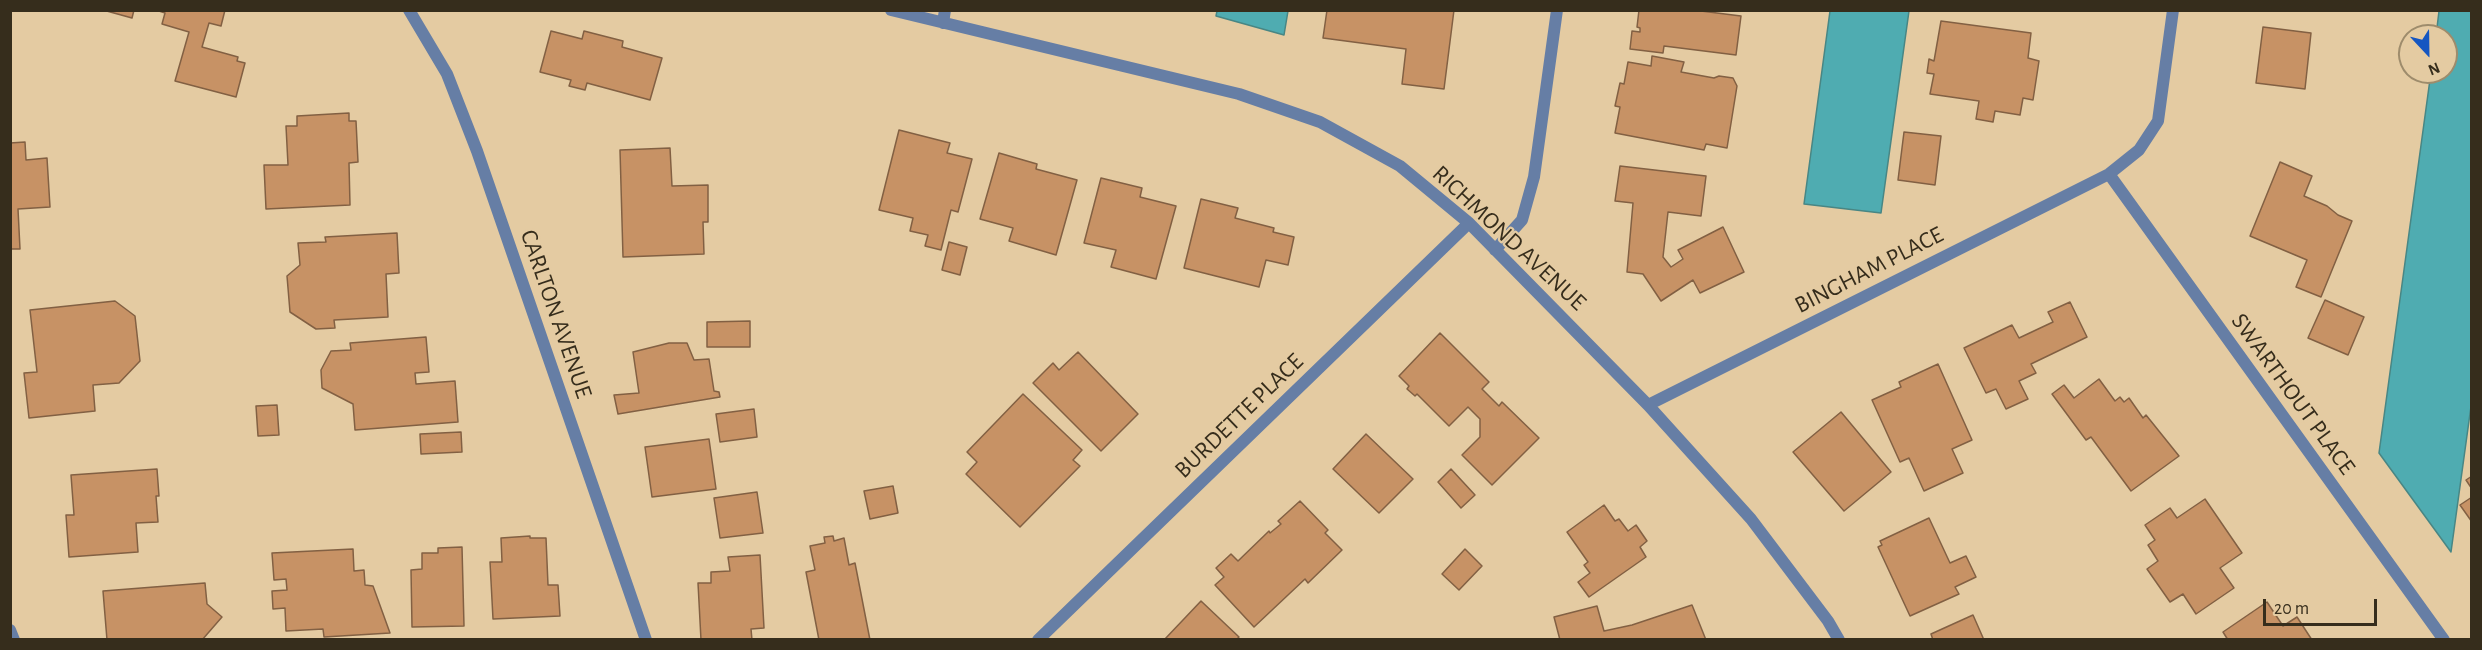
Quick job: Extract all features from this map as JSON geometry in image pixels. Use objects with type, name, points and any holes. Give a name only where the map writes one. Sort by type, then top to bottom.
[{"type":"street","name":"CARLTON AVENUE","points":[[409,10],[447,74],[477,150],[646,639]]},
{"type":"street","name":"RICHMOND AVENUE","points":[[891,10],[944,17],[1239,94],[1320,122],[1400,166],[1469,223],[1648,405],[1752,519],[1839,639]]},
{"type":"street","points":[[1495,250],[1522,220],[1534,177],[1557,10]]},
{"type":"street","name":"BINGHAM PLACE","points":[[1648,405],[2109,174],[2139,150],[2158,121],[2173,10]]},
{"type":"street","name":"SWARTHOUT PLACE","points":[[2109,174],[2444,639]]},
{"type":"street","name":"BURDETTE PLACE","points":[[1038,639],[1469,223]]},
{"type":"street","points":[[10,630],[14,639]]},
{"type":"water","points":[[1217,11],[1288,11],[1284,35],[1216,16]]},
{"type":"water","points":[[1830,11],[1909,11],[1881,213],[1804,204]]},
{"type":"water","points":[[2439,11],[2472,11],[2472,399],[2451,552],[2379,453],[2429,84],[2458,84],[2458,24],[2437,24]]},
{"type":"building","points":[[103,10],[134,10],[132,18]]},
{"type":"building","points":[[156,10],[225,10],[221,26],[209,23],[202,47],[238,57],[237,61],[245,63],[236,97],[175,81],[189,32],[162,24],[165,13]]},
{"type":"building","points":[[1327,10],[1454,10],[1444,89],[1402,84],[1406,49],[1323,38]]},
{"type":"building","points":[[1639,10],[1693,10],[1741,16],[1736,55],[1664,46],[1663,53],[1630,49],[1632,31],[1640,32],[1640,28],[1637,27]]},
{"type":"building","points":[[1941,21],[2031,33],[2028,58],[2039,61],[2033,100],[2023,98],[2020,115],[1995,111],[1993,122],[1976,119],[1979,101],[1930,94],[1934,74],[1927,73],[1929,59],[1934,61]]},
{"type":"building","points":[[2263,27],[2311,33],[2305,89],[2256,83]]},
{"type":"building","points":[[551,31],[582,39],[584,31],[623,41],[622,47],[662,58],[650,100],[587,83],[585,90],[569,86],[571,80],[540,72]]},
{"type":"building","points":[[1652,56],[1684,62],[1681,72],[1714,78],[1719,76],[1733,78],[1737,86],[1727,148],[1706,144],[1704,150],[1615,133],[1620,107],[1615,106],[1620,83],[1624,84],[1628,62],[1651,66]]},
{"type":"building","points":[[349,113],[349,121],[356,121],[358,162],[349,163],[350,205],[266,209],[264,165],[288,165],[286,126],[297,126],[297,116]]},
{"type":"building","points":[[899,130],[950,143],[947,153],[972,159],[958,212],[951,210],[941,250],[925,246],[928,235],[910,231],[913,218],[879,210]]},
{"type":"building","points":[[1904,132],[1941,136],[1935,185],[1898,180]]},
{"type":"building","points":[[25,142],[26,160],[47,158],[50,207],[18,209],[20,249],[10,249],[10,143]]},
{"type":"building","points":[[670,148],[672,186],[708,185],[708,222],[703,222],[704,254],[623,257],[620,150]]},
{"type":"building","points":[[999,153],[1037,164],[1036,169],[1077,180],[1056,255],[1009,241],[1013,228],[980,219]]},
{"type":"building","points":[[2280,162],[2312,176],[2304,196],[2352,221],[2321,297],[2296,287],[2307,260],[2250,236]]},
{"type":"building","points":[[1620,166],[1706,176],[1701,216],[1668,212],[1663,257],[1671,267],[1683,259],[1678,250],[1723,227],[1744,272],[1700,293],[1693,280],[1661,301],[1643,274],[1627,272],[1633,203],[1615,201]]},
{"type":"building","points":[[1101,178],[1142,188],[1140,197],[1176,206],[1156,279],[1111,267],[1116,250],[1084,243]]},
{"type":"building","points":[[1201,199],[1238,208],[1235,218],[1274,228],[1273,232],[1294,237],[1288,265],[1266,260],[1259,287],[1184,268]]},
{"type":"building","points":[[397,233],[399,273],[386,274],[388,317],[334,320],[335,328],[316,329],[290,312],[287,276],[300,265],[298,243],[326,242],[325,237]]},
{"type":"building","points":[[949,242],[967,247],[960,275],[942,270]]},
{"type":"building","points":[[2325,300],[2364,317],[2348,355],[2308,338]]},
{"type":"building","points":[[115,301],[135,316],[140,361],[119,383],[93,385],[95,411],[29,418],[24,373],[37,372],[30,310]]},
{"type":"building","points":[[2070,302],[2087,337],[2031,364],[2036,373],[2019,381],[2028,399],[2006,409],[1996,389],[1986,393],[1964,348],[2012,325],[2019,338],[2053,322],[2048,312]]},
{"type":"building","points":[[750,321],[750,347],[707,347],[707,322]]},
{"type":"building","points":[[1440,333],[1489,382],[1482,389],[1499,406],[1502,402],[1539,438],[1492,485],[1462,455],[1480,437],[1480,419],[1468,407],[1449,426],[1417,394],[1415,396],[1407,389],[1409,386],[1399,376]]},
{"type":"building","points":[[426,337],[429,372],[415,373],[416,384],[455,381],[458,422],[355,430],[353,404],[322,388],[321,370],[331,351],[351,350],[350,343]]},
{"type":"building","points":[[669,343],[687,343],[694,360],[709,359],[714,391],[719,392],[720,397],[618,414],[614,395],[639,393],[633,352]]},
{"type":"building","points":[[1078,352],[1138,414],[1101,451],[1033,383],[1053,363],[1059,370]]},
{"type":"building","points":[[1938,364],[1972,440],[1952,449],[1963,473],[1924,491],[1909,458],[1900,462],[1872,400],[1901,387],[1899,382]]},
{"type":"building","points":[[2099,379],[2115,401],[2120,397],[2124,402],[2129,398],[2143,418],[2146,415],[2179,456],[2131,491],[2091,437],[2086,440],[2052,394],[2064,385],[2074,398]]},
{"type":"building","points":[[1023,394],[1082,450],[1073,460],[1080,466],[1020,527],[966,474],[977,462],[967,452]]},
{"type":"building","points":[[277,405],[279,435],[258,436],[256,406]]},
{"type":"building","points":[[754,409],[757,437],[720,442],[716,414]]},
{"type":"building","points":[[1841,412],[1891,472],[1844,511],[1793,452]]},
{"type":"building","points":[[461,432],[462,452],[421,454],[420,434]]},
{"type":"building","points":[[1366,434],[1413,479],[1379,513],[1333,469]]},
{"type":"building","points":[[709,439],[716,489],[652,497],[645,447]]},
{"type":"building","points":[[157,469],[158,522],[136,523],[138,552],[69,557],[66,515],[74,515],[71,475]]},
{"type":"building","points":[[1451,469],[1475,495],[1461,508],[1438,482]]},
{"type":"building","points":[[2472,476],[2472,489],[2466,480]]},
{"type":"building","points":[[893,486],[898,513],[870,519],[864,491]]},
{"type":"building","points":[[757,492],[763,533],[720,538],[714,498]]},
{"type":"building","points":[[2472,497],[2472,522],[2460,505]]},
{"type":"building","points":[[2205,499],[2242,553],[2220,568],[2234,588],[2196,614],[2183,594],[2170,602],[2147,569],[2158,561],[2148,545],[2155,540],[2145,525],[2170,508],[2177,518]]},
{"type":"building","points":[[1300,501],[1328,530],[1325,533],[1342,550],[1308,583],[1305,579],[1254,627],[1215,585],[1224,577],[1216,568],[1231,554],[1238,561],[1269,531],[1270,533],[1281,524],[1278,521]]},
{"type":"building","points":[[1604,505],[1615,521],[1619,519],[1628,531],[1636,525],[1647,541],[1640,547],[1646,557],[1589,597],[1578,582],[1590,573],[1584,565],[1588,562],[1567,532]]},
{"type":"building","points":[[1929,518],[1950,563],[1966,556],[1976,577],[1955,587],[1959,594],[1910,616],[1878,547],[1882,545],[1880,541]]},
{"type":"building","points":[[530,536],[530,538],[546,538],[548,585],[558,585],[560,616],[493,619],[490,562],[502,562],[501,538]]},
{"type":"building","points":[[833,536],[834,541],[844,538],[849,565],[855,563],[870,640],[819,640],[806,572],[815,570],[810,546],[825,543],[824,537]]},
{"type":"building","points":[[462,547],[464,626],[412,627],[411,570],[422,569],[422,553],[438,553],[438,548]]},
{"type":"building","points":[[353,549],[354,571],[364,570],[365,585],[373,586],[390,633],[324,637],[323,629],[286,631],[285,608],[273,609],[272,591],[287,590],[286,579],[274,580],[272,553]]},
{"type":"building","points":[[1465,549],[1482,566],[1459,590],[1442,574]]},
{"type":"building","points":[[760,555],[764,628],[751,629],[752,640],[701,640],[698,583],[711,583],[711,572],[730,571],[728,557]]},
{"type":"building","points":[[205,583],[207,604],[222,617],[202,640],[107,640],[103,591]]},
{"type":"building","points":[[1201,601],[1239,637],[1236,640],[1164,640]]},
{"type":"building","points":[[2267,602],[2283,626],[2297,617],[2312,640],[2228,640],[2223,632]]},
{"type":"building","points":[[1692,605],[1706,640],[1560,640],[1554,617],[1597,606],[1604,631],[1632,625]]},
{"type":"building","points":[[1973,615],[1984,640],[1933,640],[1931,634]]}]
